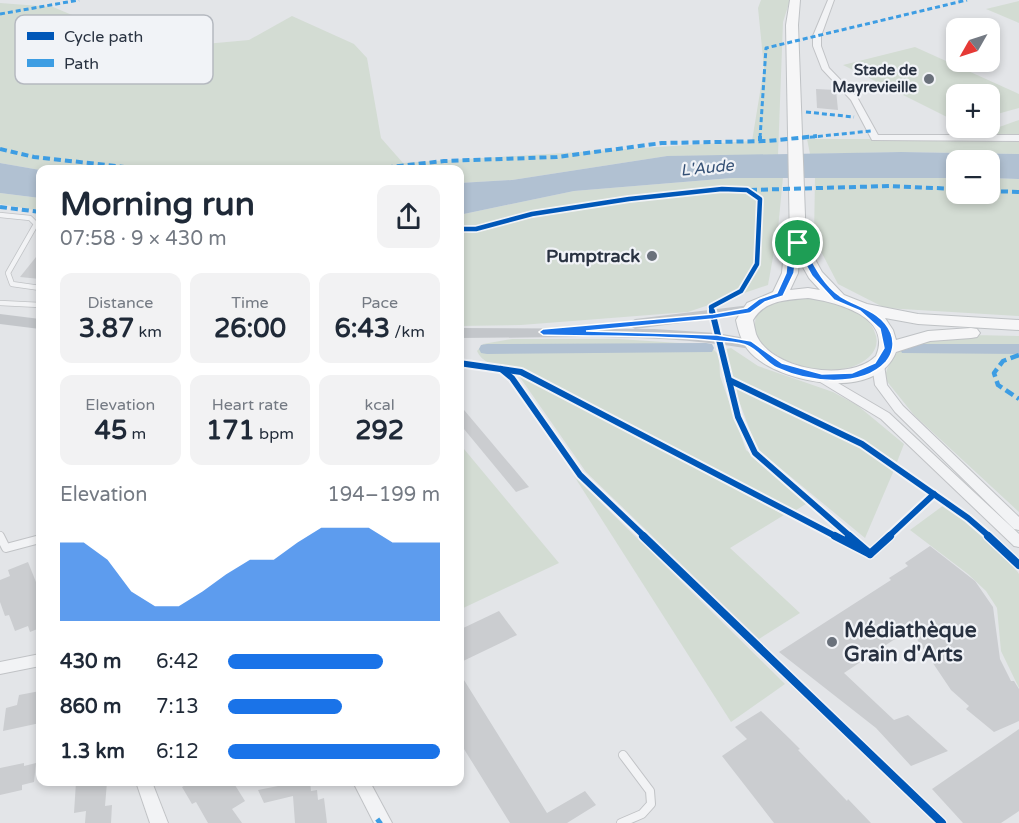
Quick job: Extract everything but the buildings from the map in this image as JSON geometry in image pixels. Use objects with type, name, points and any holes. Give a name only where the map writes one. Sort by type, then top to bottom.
[{"type":"main road","points":[[795,0],[793,40],[798,243],[815,274],[837,298]]},
{"type":"main road","points":[[780,294],[790,273],[792,251],[798,243]]},
{"type":"main road","points":[[751,344],[744,326],[750,310],[762,300],[780,294],[808,293],[837,298],[863,309],[918,319],[1019,326]]},
{"type":"main road","points":[[464,333],[543,332],[698,336],[751,344],[778,365],[792,371],[822,377],[853,376],[878,365],[889,348],[884,328],[863,309]]},
{"type":"main road","points":[[543,332],[713,316],[750,310]]},
{"type":"main road","points":[[4,320],[36,324]]},
{"type":"main road","points":[[889,348],[928,336],[1019,332]]},
{"type":"street","points":[[831,0],[817,36],[817,46],[826,69],[854,99],[875,138],[1019,138]]},
{"type":"street","points":[[878,365],[881,384],[898,409],[1019,525]]},
{"type":"street","points":[[822,377],[885,416],[940,465],[1019,542]]},
{"type":"street","points":[[0,668],[36,661]]},
{"type":"street","points":[[145,786],[159,823]]},
{"type":"street","points":[[363,786],[380,822]]},
{"type":"lane","points":[[0,215],[30,218],[36,224],[8,273],[12,284],[36,287]]},
{"type":"lane","points":[[0,303],[36,305]]},
{"type":"lane","points":[[0,536],[6,548],[36,540]]},
{"type":"lane","points":[[621,823],[642,814],[651,804],[650,791],[623,755]]},
{"type":"shaded area","points":[[761,0],[790,0],[783,22],[778,155],[667,156],[512,180],[464,183],[464,165],[36,165],[36,169],[0,163],[0,3],[53,7],[72,15],[15,15],[15,84],[213,84],[213,43],[249,40],[292,16],[354,44],[367,58],[381,138],[403,163],[752,141],[764,68],[758,8]]},
{"type":"shaded area","points":[[1019,1],[1019,23],[986,9]]},
{"type":"shaded area","name":"Stade de Mayrevieille","points":[[915,47],[946,61],[946,72],[970,72],[997,84],[946,84],[946,116],[843,65]]},
{"type":"shaded area","name":"Stade de Mayrevieille","points":[[1000,85],[1019,94],[1019,108],[1000,113]]},
{"type":"shaded area","points":[[1019,120],[1019,154],[1000,154],[1000,150],[946,150],[946,153],[810,154],[807,139],[1000,138],[1000,127]]},
{"type":"shaded area","points":[[783,177],[778,229],[768,285],[688,312],[521,325],[464,326],[464,214],[574,191],[732,178]]},
{"type":"shaded area","points":[[815,177],[946,178],[946,204],[1000,204],[1000,178],[1019,179],[1019,316],[885,308],[838,284],[814,238]]},
{"type":"shaded area","points":[[0,193],[36,198],[36,210],[0,204]]},
{"type":"shaded area","points":[[798,297],[844,305],[864,317],[876,336],[876,345],[871,355],[859,364],[833,370],[805,367],[779,357],[767,348],[754,332],[756,314],[772,302]]},
{"type":"shaded area","points":[[950,336],[1019,336],[1019,512],[914,415],[885,379],[893,358],[911,343]]},
{"type":"shaded area","points":[[512,339],[619,339],[709,345],[719,355],[720,376],[746,450],[809,502],[793,512],[527,372],[486,361],[477,351],[483,344]]},
{"type":"shaded area","points":[[731,348],[758,366],[833,392],[857,405],[904,444],[897,462],[858,439],[732,379],[726,349]]},
{"type":"shaded area","points":[[517,373],[784,515],[730,548],[800,613],[759,639],[586,472]]},
{"type":"shaded area","points":[[733,385],[857,444],[894,470],[865,538],[757,449]]},
{"type":"shaded area","points":[[464,449],[559,563],[464,608]]},
{"type":"shaded area","points":[[574,476],[785,684],[731,722]]},
{"type":"shaded area","points":[[944,505],[994,545],[1019,574],[1019,688],[1001,651],[997,608],[986,591],[968,574],[910,530]]},
{"type":"water","name":"L'Aude","points":[[946,153],[946,178],[732,178],[574,191],[464,214],[464,183],[512,180],[667,156]]},
{"type":"water","points":[[1000,154],[1019,154],[1019,179],[1000,178]]},
{"type":"water","points":[[0,163],[36,169],[36,198],[0,193]]},
{"type":"waterway","points":[[487,349],[706,348]]},
{"type":"waterway","points":[[908,349],[1019,349]]},
{"type":"marked path","points":[[0,14],[79,0]]},
{"type":"marked path","points":[[760,141],[766,48],[967,0]]},
{"type":"marked path","points":[[806,112],[854,117]]},
{"type":"marked path","points":[[408,165],[444,161],[557,157],[662,143],[768,141],[871,131]]},
{"type":"marked path","points":[[0,149],[34,157],[107,165]]},
{"type":"marked path","points":[[750,190],[889,186],[946,189]]},
{"type":"marked path","points":[[1000,191],[1019,192]]},
{"type":"marked path","points":[[0,207],[36,212]]},
{"type":"marked path","points":[[1019,355],[1003,361],[994,373],[998,385],[1019,399]]},
{"type":"marked path","points":[[377,823],[381,820]]},
{"type":"cycle path","points":[[464,229],[476,229],[532,214],[629,199],[722,189],[747,190],[760,199],[757,264],[741,291],[711,307],[738,417],[755,453],[870,554],[521,372],[464,364]]},
{"type":"cycle path","points":[[501,369],[512,378],[580,475],[942,823]]},
{"type":"cycle path","points":[[729,380],[862,444],[968,518],[1019,565]]},
{"type":"cycle path","points":[[870,554],[934,494]]},
{"type":"place","name":"Stade de Mayrevieille","points":[[929,79]]},
{"type":"place","name":"Pumptrack","points":[[652,256]]},
{"type":"place","name":"Médiathèque Grain d'Arts","points":[[832,642]]},
{"type":"route","points":[[798,243],[815,274],[837,298],[863,309],[884,328],[889,348],[878,365],[853,376],[822,377],[792,371],[778,365],[758,352],[751,344],[717,338],[654,334],[543,332],[621,326],[750,310],[762,300],[780,294],[790,273],[792,251],[798,243]]}]
